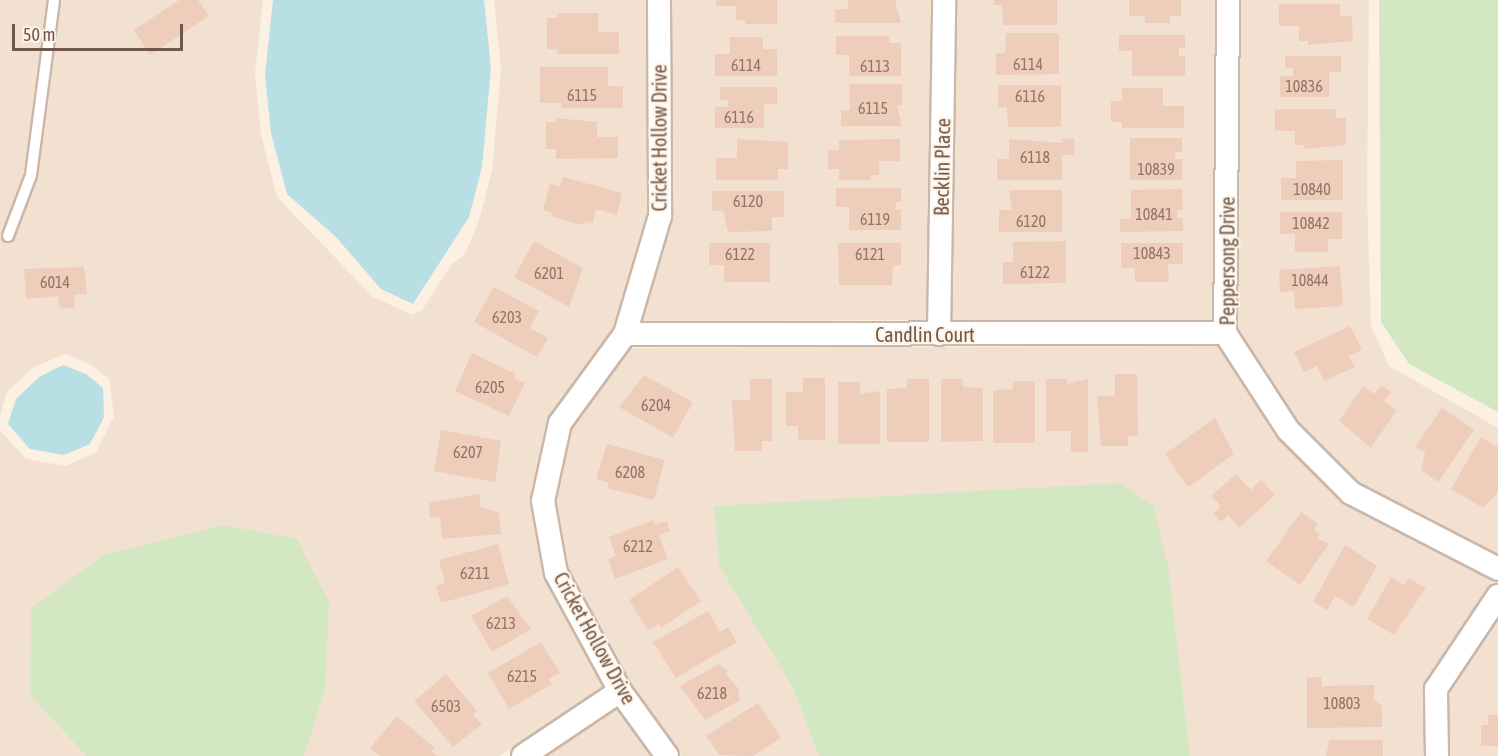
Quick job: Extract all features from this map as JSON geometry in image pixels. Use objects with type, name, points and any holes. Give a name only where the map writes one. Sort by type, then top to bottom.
[{"type":"street","name":"Cricket Hollow Drive","points":[[659,0],[660,216],[626,334],[560,423],[543,501],[556,573],[620,691],[667,756]]},
{"type":"street","name":"Becklin Place","points":[[939,334],[944,0]]},
{"type":"street","name":"Peppersong Drive","points":[[1228,0],[1225,333],[1288,430],[1351,493],[1498,569]]},
{"type":"street","name":"Candlin Court","points":[[626,334],[1225,333]]},
{"type":"street","points":[[1437,756],[1436,689],[1498,596]]},
{"type":"street","points":[[523,756],[620,691]]},
{"type":"lane","points":[[8,236],[31,175],[54,0]]},
{"type":"shaded area","points":[[0,0],[263,0],[255,73],[261,134],[277,197],[373,297],[413,315],[422,310],[452,264],[465,254],[479,220],[492,170],[501,69],[494,0],[647,0],[648,214],[614,330],[549,420],[531,497],[546,580],[604,687],[500,756],[304,756],[325,691],[222,525],[211,529],[30,695],[86,756],[0,756],[0,430],[26,459],[66,466],[96,452],[114,416],[109,379],[92,365],[66,354],[32,368],[7,392],[0,416]]},
{"type":"shaded area","points":[[670,0],[932,0],[928,320],[642,321],[672,216]]},
{"type":"shaded area","points":[[956,0],[1216,0],[1214,320],[952,320]]},
{"type":"shaded area","points":[[1240,0],[1369,0],[1367,196],[1371,326],[1389,366],[1498,428],[1498,555],[1357,482],[1297,421],[1237,329]]},
{"type":"shaded area","points":[[1219,346],[1279,438],[1343,503],[1493,581],[1426,681],[1426,756],[1190,756],[1169,571],[714,506],[719,566],[792,686],[819,756],[681,756],[630,684],[567,568],[555,501],[571,429],[631,348]]},
{"type":"shaded area","points":[[1498,618],[1498,756],[1449,756],[1448,693]]},
{"type":"shaded area","points":[[618,708],[653,756],[546,756]]},
{"type":"green space","points":[[1379,0],[1498,0],[1498,412],[1409,364],[1381,322]]},
{"type":"green space","points":[[1120,483],[1154,506],[1169,571],[1190,756],[819,756],[792,686],[719,566],[714,506]]},
{"type":"green space","points":[[222,525],[297,539],[329,602],[325,691],[304,756],[86,756],[30,695],[31,608],[104,555]]},
{"type":"water","points":[[273,0],[484,0],[491,68],[482,167],[469,217],[413,304],[381,289],[336,237],[287,194],[271,133],[265,75]]},
{"type":"water","points":[[63,365],[86,374],[103,388],[104,417],[90,444],[64,455],[30,449],[8,424],[16,399],[39,377]]},
{"type":"building","points":[[179,0],[198,0],[209,16],[150,55],[134,30]]},
{"type":"building","points":[[716,0],[777,0],[777,24],[745,24],[745,20],[736,20],[736,6],[716,6]]},
{"type":"building","points":[[848,0],[895,0],[901,23],[835,23],[835,9],[848,9]]},
{"type":"building","points":[[994,0],[1057,0],[1057,25],[1003,25],[1002,5],[994,5]]},
{"type":"building","points":[[1129,0],[1181,0],[1181,16],[1170,16],[1170,23],[1145,23],[1145,16],[1129,16]]},
{"type":"building","points":[[1279,4],[1340,4],[1340,16],[1352,16],[1353,41],[1308,45],[1308,41],[1299,41],[1299,26],[1279,26]]},
{"type":"building","points":[[557,13],[598,13],[598,32],[619,32],[619,54],[557,54],[557,49],[547,49],[547,18],[557,18]]},
{"type":"building","points":[[1006,33],[1059,33],[1059,74],[996,75],[996,53],[1005,53]]},
{"type":"building","points":[[1119,35],[1185,35],[1185,48],[1179,48],[1179,56],[1185,56],[1185,76],[1132,76],[1132,51],[1119,51]]},
{"type":"building","points":[[836,36],[889,36],[889,43],[901,43],[901,76],[849,76],[849,55],[836,55]]},
{"type":"building","points":[[730,37],[763,37],[763,49],[777,49],[777,76],[715,76],[715,54],[730,54]]},
{"type":"building","points":[[1285,56],[1341,56],[1341,72],[1329,72],[1329,97],[1280,97],[1280,76],[1293,76],[1293,68],[1285,68]]},
{"type":"building","points":[[540,67],[608,67],[608,86],[623,86],[623,108],[561,108],[561,103],[540,103]]},
{"type":"building","points":[[849,84],[902,84],[902,105],[897,105],[902,126],[841,126],[841,110],[850,110]]},
{"type":"building","points":[[998,85],[1061,85],[1061,127],[1008,127],[1007,107],[998,108]]},
{"type":"building","points":[[720,87],[777,87],[777,104],[764,104],[764,128],[715,128],[715,107],[728,107],[728,100],[720,100]]},
{"type":"building","points":[[1122,88],[1163,88],[1163,106],[1184,106],[1184,128],[1122,128],[1122,122],[1111,122],[1111,101],[1122,101]]},
{"type":"building","points":[[1275,109],[1336,109],[1336,118],[1346,118],[1346,145],[1304,149],[1304,145],[1295,145],[1295,131],[1275,131]]},
{"type":"building","points":[[556,118],[597,122],[597,137],[618,137],[618,158],[556,159],[556,149],[546,149],[546,122],[556,122]]},
{"type":"building","points":[[1074,138],[1075,155],[1062,155],[1062,180],[997,180],[997,159],[1009,159],[1009,139],[1062,143],[1062,139]]},
{"type":"building","points":[[1130,138],[1182,138],[1182,152],[1175,152],[1175,159],[1182,159],[1182,180],[1130,180]]},
{"type":"building","points":[[737,139],[788,142],[788,169],[778,169],[778,180],[716,180],[716,158],[737,158]]},
{"type":"building","points":[[900,139],[900,161],[879,161],[879,175],[871,175],[871,180],[839,180],[839,169],[828,169],[828,150],[839,150],[839,140]]},
{"type":"building","points":[[1343,160],[1343,200],[1281,200],[1281,178],[1296,178],[1296,161]]},
{"type":"building","points":[[563,177],[622,193],[617,215],[596,209],[593,223],[585,221],[584,225],[552,217],[553,213],[543,210],[550,184],[560,186]]},
{"type":"building","points":[[836,188],[901,188],[901,202],[896,202],[896,209],[901,209],[901,230],[849,230],[849,207],[836,207]]},
{"type":"building","points":[[1182,189],[1183,210],[1177,210],[1177,218],[1183,218],[1183,231],[1120,232],[1120,219],[1131,219],[1131,190]]},
{"type":"building","points":[[1009,190],[1062,190],[1062,232],[999,232],[999,210],[1012,210]]},
{"type":"building","points":[[712,191],[784,191],[784,217],[772,217],[772,231],[728,232],[723,211],[712,211]]},
{"type":"building","points":[[1280,212],[1342,212],[1342,239],[1328,239],[1328,252],[1295,252],[1295,234],[1280,234]]},
{"type":"building","points":[[534,241],[583,268],[569,307],[514,277]]},
{"type":"building","points":[[1066,241],[1066,283],[1003,284],[1003,262],[1013,262],[1013,242]]},
{"type":"building","points":[[709,243],[770,243],[770,282],[724,282],[724,265],[709,265]]},
{"type":"building","points":[[838,243],[901,243],[901,265],[893,265],[892,285],[839,285]]},
{"type":"building","points":[[1121,243],[1183,243],[1183,264],[1168,264],[1169,282],[1135,282],[1135,268],[1121,268]]},
{"type":"building","points":[[1340,266],[1343,306],[1295,309],[1294,291],[1280,292],[1279,270]]},
{"type":"building","points":[[84,267],[87,294],[74,295],[75,307],[60,309],[58,296],[26,299],[24,269]]},
{"type":"building","points":[[494,287],[539,311],[530,328],[548,338],[537,357],[474,322]]},
{"type":"building","points":[[1350,326],[1362,350],[1349,356],[1355,367],[1324,381],[1317,366],[1304,372],[1294,352]]},
{"type":"building","points":[[472,353],[516,374],[514,378],[525,383],[509,416],[455,391]]},
{"type":"building","points":[[1115,374],[1137,374],[1138,436],[1128,436],[1128,446],[1101,446],[1097,396],[1115,396]]},
{"type":"building","points":[[644,375],[693,402],[673,438],[619,407]]},
{"type":"building","points":[[803,378],[825,378],[825,440],[798,440],[798,426],[786,426],[786,392],[803,392]]},
{"type":"building","points":[[750,379],[772,379],[772,441],[762,441],[762,451],[735,451],[732,400],[750,400]]},
{"type":"building","points":[[907,379],[929,379],[929,442],[887,442],[887,389],[907,388]]},
{"type":"building","points":[[941,379],[963,379],[963,387],[983,388],[983,441],[941,442]]},
{"type":"building","points":[[1046,379],[1067,379],[1067,384],[1088,379],[1088,452],[1071,452],[1071,431],[1046,431]]},
{"type":"building","points":[[1013,381],[1035,381],[1035,443],[993,443],[993,390],[1013,389]]},
{"type":"building","points":[[838,382],[860,382],[860,394],[880,391],[880,444],[838,444]]},
{"type":"building","points":[[1381,385],[1391,392],[1384,402],[1397,410],[1371,448],[1339,421],[1363,386],[1374,394]]},
{"type":"building","points":[[1442,408],[1474,430],[1438,482],[1421,470],[1425,452],[1415,447]]},
{"type":"building","points":[[1215,418],[1234,454],[1188,487],[1165,454]]},
{"type":"building","points":[[441,430],[501,441],[495,482],[434,471]]},
{"type":"building","points":[[1481,437],[1498,447],[1498,492],[1483,508],[1451,489]]},
{"type":"building","points":[[607,444],[665,460],[654,500],[607,488],[609,483],[596,479]]},
{"type":"building","points":[[1236,474],[1251,490],[1261,480],[1275,495],[1239,528],[1228,515],[1221,522],[1213,514],[1221,506],[1211,496]]},
{"type":"building","points":[[479,494],[481,507],[499,513],[501,534],[442,539],[440,517],[430,518],[429,503]]},
{"type":"building","points":[[1301,512],[1318,524],[1314,529],[1320,534],[1317,538],[1329,544],[1300,585],[1266,561]]},
{"type":"building","points":[[653,520],[655,525],[667,521],[670,531],[659,535],[668,559],[615,579],[608,559],[616,556],[609,537]]},
{"type":"building","points":[[498,544],[509,584],[441,603],[436,586],[445,583],[439,560]]},
{"type":"building","points":[[1345,545],[1377,566],[1354,607],[1335,596],[1327,610],[1313,602]]},
{"type":"building","points":[[678,567],[701,601],[661,628],[659,624],[648,630],[629,600]]},
{"type":"building","points":[[1391,577],[1404,585],[1408,578],[1426,588],[1394,635],[1367,619]]},
{"type":"building","points":[[507,596],[531,629],[492,652],[471,616]]},
{"type":"building","points":[[708,611],[720,632],[728,627],[737,642],[676,678],[653,642]]},
{"type":"building","points":[[541,642],[560,673],[549,679],[552,684],[509,709],[488,673]]},
{"type":"building","points":[[719,664],[728,670],[726,674],[738,688],[740,700],[705,720],[680,686]]},
{"type":"building","points":[[446,674],[477,711],[473,715],[482,724],[453,747],[414,701]]},
{"type":"building","points":[[1307,677],[1321,677],[1322,686],[1375,685],[1373,699],[1382,706],[1382,727],[1307,728]]},
{"type":"building","points":[[758,703],[781,738],[753,756],[719,755],[706,736]]},
{"type":"building","points":[[1488,715],[1498,715],[1498,746],[1481,746],[1481,725],[1488,725]]},
{"type":"building","points":[[397,716],[435,748],[431,751],[437,756],[380,756],[370,748]]},
{"type":"building","points":[[1329,740],[1383,740],[1383,756],[1326,756]]}]
